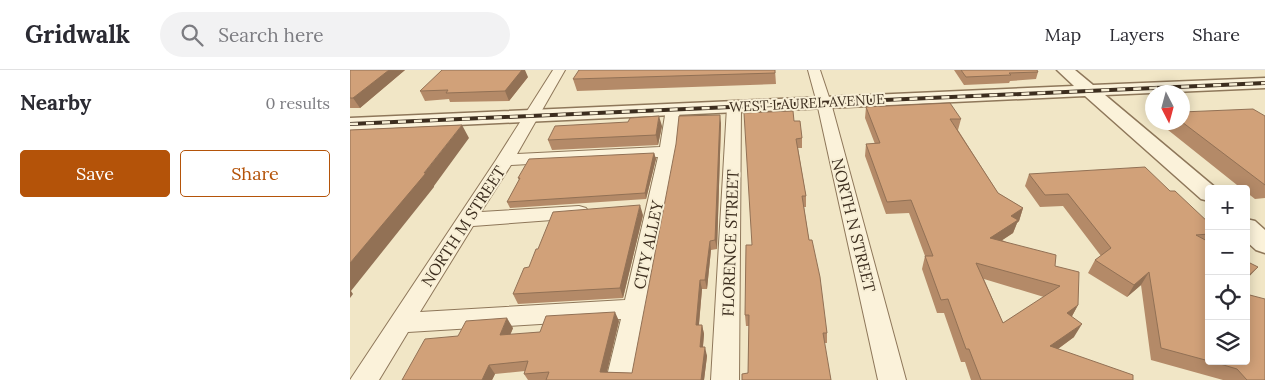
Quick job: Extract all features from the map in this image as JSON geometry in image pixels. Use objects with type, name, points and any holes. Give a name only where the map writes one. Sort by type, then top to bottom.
[{"type":"street","name":"NORTH M STREET","points":[[364,380],[505,160],[559,70]]},
{"type":"street","name":"NORTH N STREET","points":[[814,70],[824,103],[892,380]]},
{"type":"street","points":[[1065,70],[1205,191]]},
{"type":"street","name":"WEST LAUREL AVENUE","points":[[350,124],[1265,83]]},
{"type":"street","name":"FLORENCE STREET","points":[[725,380],[734,107]]},
{"type":"street","name":"CITY ALLEY","points":[[620,380],[634,309],[647,207],[668,152],[673,109]]},
{"type":"street","points":[[505,160],[668,152]]},
{"type":"street","points":[[466,220],[599,210]]},
{"type":"street","points":[[1250,227],[1265,225]]},
{"type":"street","points":[[1249,230],[1265,244]]},
{"type":"street","points":[[401,323],[634,309]]},
{"type":"building","points":[[350,70],[389,70],[353,98],[350,98]]},
{"type":"building","points":[[442,70],[522,70],[505,91],[446,93],[448,90],[420,91]]},
{"type":"building","points":[[579,70],[775,70],[775,73],[573,79]]},
{"type":"building","points":[[961,70],[1037,70],[1038,72],[966,77]]},
{"type":"building","points":[[950,103],[961,119],[950,119],[998,193],[1023,208],[1011,216],[1018,220],[990,238],[1056,255],[1055,266],[1079,272],[1078,305],[1067,313],[1082,324],[1050,346],[1133,375],[1133,380],[981,380],[969,349],[966,349],[948,299],[941,300],[925,256],[933,256],[911,200],[887,202],[866,144],[880,143],[866,107]],"holes":[[[976,263],[1060,286],[1003,323]]]},
{"type":"building","points":[[1253,109],[1265,116],[1265,185],[1190,128],[1190,112]]},
{"type":"building","points":[[793,111],[794,121],[800,121],[802,138],[796,139],[806,196],[802,196],[809,240],[812,240],[820,277],[827,333],[823,333],[831,380],[742,380],[742,374],[748,373],[749,315],[745,315],[746,245],[752,245],[744,113]]},
{"type":"building","points":[[720,115],[715,240],[710,241],[705,280],[700,280],[696,325],[702,325],[700,347],[705,347],[701,380],[546,380],[549,372],[524,374],[528,361],[489,365],[482,380],[402,380],[425,339],[458,336],[466,321],[507,318],[500,335],[540,332],[546,316],[615,312],[600,372],[632,373],[676,144],[679,116]]},
{"type":"building","points":[[659,116],[656,135],[548,140],[555,126],[628,122],[630,118]]},
{"type":"building","points":[[462,125],[424,173],[426,173],[350,263],[350,130]]},
{"type":"building","points":[[654,153],[645,193],[507,202],[529,159]]},
{"type":"building","points":[[1145,167],[1170,191],[1175,191],[1205,219],[1205,234],[1196,235],[1205,240],[1205,360],[1161,348],[1149,272],[1134,285],[1095,260],[1111,248],[1068,194],[1045,195],[1029,174]]},
{"type":"building","points":[[640,205],[620,288],[513,294],[524,268],[529,267],[536,249],[538,249],[553,212]]},
{"type":"building","points":[[1250,263],[1258,267],[1250,274]]},
{"type":"building","points":[[1250,295],[1265,299],[1265,380],[1247,380],[1237,369],[1224,365],[1250,365]]},
{"type":"railway","points":[[350,124],[1265,83]]}]
